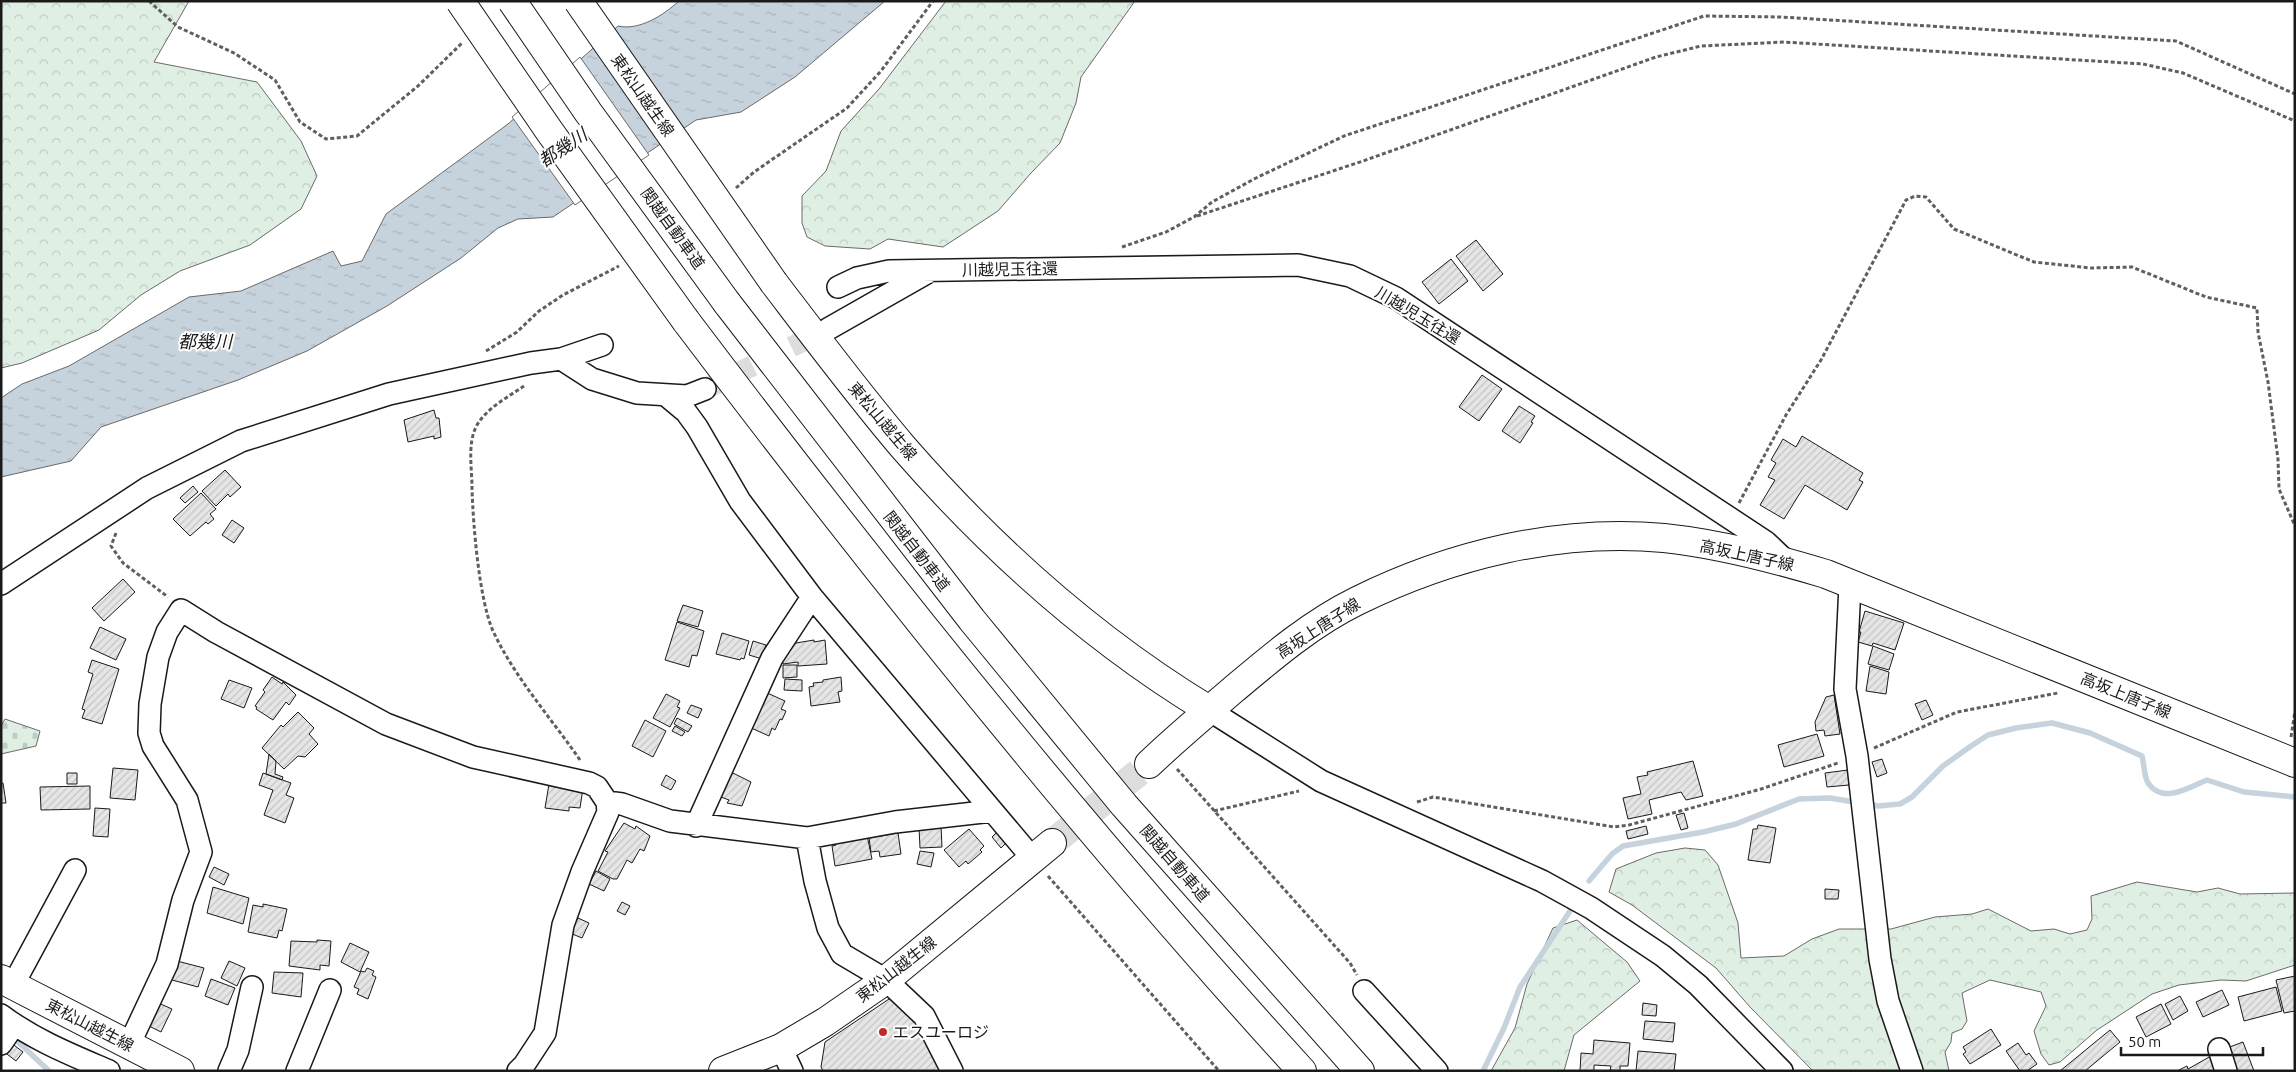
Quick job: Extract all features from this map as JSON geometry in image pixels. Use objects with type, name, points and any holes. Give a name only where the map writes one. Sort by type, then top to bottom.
[{"type":"main road","points":[[460,1],[550,132],[686,321],[813,489],[948,657],[1092,831],[1302,1071]]},
{"type":"main road","name":"関越自動車道","points":[[512,1],[588,112],[728,303],[978,628],[1124,805],[1360,1071]]},
{"type":"main road","name":"東松山越生線","points":[[578,1],[774,283],[855,389],[904,448],[986,534],[1085,625],[1137,664],[1209,710]]},
{"type":"main road","name":"高坂上唐子線","points":[[1209,710],[1262,665],[1307,632],[1356,602],[1433,570],[1491,550],[1588,537],[1664,538],[1750,552],[1826,574],[2295,763]]},
{"type":"main road","points":[[1155,758],[1209,710]]},
{"type":"main road","name":"東松山越生線","points":[[723,1071],[786,1060],[825,1022],[886,980],[1043,851]]},
{"type":"main road","name":"東松山越生線","points":[[7,982],[180,1071]]},
{"type":"street","name":"川越児玉往還","points":[[838,287],[857,278],[889,271],[931,270],[1298,265],[1350,276],[1396,298],[1766,542],[1787,562]]},
{"type":"street","points":[[828,329],[931,270]]},
{"type":"street","points":[[1,584],[147,488],[241,441],[389,394],[531,363],[560,359],[602,345]]},
{"type":"street","points":[[560,359],[592,379],[638,393],[668,397],[687,396],[705,389]]},
{"type":"street","points":[[668,397],[686,412],[697,426],[740,501],[812,597],[992,812],[1043,851]]},
{"type":"street","points":[[1850,585],[1845,689],[1857,756],[1880,959],[1888,1001],[1912,1071]]},
{"type":"street","points":[[696,826],[772,658],[812,597]]},
{"type":"street","points":[[1,1044],[8,1020],[58,1050],[110,1071],[127,1045],[167,964],[183,900],[201,852],[186,800],[153,746],[149,733],[150,704],[158,657],[167,632],[181,610],[225,637],[386,724],[473,758],[568,777],[622,804],[670,821],[696,826],[807,838],[895,822],[992,812]]},
{"type":"street","points":[[1209,710],[1315,778],[1542,881],[1591,908],[1636,937],[1698,985],[1782,1071]]},
{"type":"street","points":[[518,1071],[524,1066],[545,1033],[564,925],[582,872],[608,812],[602,795]]},
{"type":"street","points":[[807,838],[814,880],[828,928],[842,954],[886,980],[924,1016],[952,1071]]},
{"type":"street","points":[[7,982],[75,870]]},
{"type":"street","points":[[229,1071],[238,1050],[252,986]]},
{"type":"street","points":[[297,1071],[330,990]]},
{"type":"street","points":[[1364,990],[1437,1071]]},
{"type":"street","points":[[2219,1049],[2226,1071]]},
{"type":"path","points":[[149,1],[178,27],[234,53],[275,80],[300,122],[326,140],[357,136],[418,86],[464,42]]},
{"type":"path","points":[[1114,250],[1166,232],[1194,216],[1212,202],[1256,178],[1344,136],[1704,16],[1781,17],[2176,41],[2295,94]]},
{"type":"path","points":[[1194,216],[1363,161],[1656,57],[1701,46],[1784,42],[2143,64],[2183,73],[2295,121]]},
{"type":"path","points":[[1731,519],[1786,415],[1821,360],[1906,200],[1915,196],[1926,197],[1954,229],[2034,262],[2091,268],[2132,267],[2206,297],[2257,308],[2258,332],[2268,382],[2277,449],[2279,489],[2295,526]]},
{"type":"path","points":[[531,381],[486,414],[477,425],[471,440],[473,508],[482,589],[493,630],[513,666],[593,778],[602,795]]},
{"type":"path","points":[[117,531],[111,546],[124,563],[181,610]]},
{"type":"path","points":[[1399,817],[1416,803],[1433,797],[1596,825],[1614,827],[1630,825],[1761,789],[1857,756],[1957,712],[2064,693],[2072,689],[2083,678]]},
{"type":"path","points":[[1155,758],[1214,811],[1350,963],[1364,990]]},
{"type":"path","points":[[1214,811],[1305,789],[1315,778]]},
{"type":"path","points":[[1043,851],[1219,1071]]},
{"type":"green space","points":[[1,1],[189,1],[154,62],[257,82],[301,141],[317,176],[301,209],[250,245],[180,271],[141,295],[99,330],[22,363],[1,368]]},
{"type":"green space","points":[[946,1],[1135,1],[1081,77],[1076,103],[1060,143],[998,211],[943,247],[888,239],[870,249],[825,246],[807,237],[802,223],[802,196],[826,171],[841,131],[879,89]]},
{"type":"green space","points":[[5,719],[40,731],[36,746],[1,754],[1,726]]},
{"type":"green space","points":[[1685,848],[1705,850],[1718,865],[1738,923],[1741,958],[1784,956],[1812,939],[1839,929],[1891,929],[1935,917],[1972,914],[1988,909],[2031,931],[2054,929],[2070,934],[2087,930],[2092,919],[2091,896],[2137,882],[2197,892],[2218,888],[2240,894],[2295,893],[2295,965],[2246,981],[2221,980],[2179,985],[2152,994],[2097,1030],[2060,1062],[2049,1065],[2041,1054],[2034,1031],[2046,1006],[2041,992],[1990,980],[1962,993],[1967,1021],[1962,1029],[1952,1033],[1951,1042],[1945,1052],[1949,1071],[1813,1071],[1750,1007],[1716,968],[1632,905],[1609,892],[1616,869],[1656,853]]},
{"type":"green space","points":[[1577,920],[1627,962],[1640,981],[1574,1035],[1564,1071],[1491,1071],[1515,1028],[1527,984],[1553,928]]},
{"type":"water","name":"都幾川","points":[[679,1],[885,1],[795,77],[741,112],[696,120],[553,217],[518,219],[498,228],[461,258],[387,306],[307,351],[238,380],[101,427],[71,461],[1,477],[1,398],[22,384],[69,366],[189,297],[241,291],[333,251],[341,266],[362,261],[386,214],[508,124],[618,26],[634,26],[651,21]]},
{"type":"pier","points":[[580,57],[649,155],[575,205],[512,117]]},
{"type":"building","points":[[1476,240],[1503,274],[1483,291],[1456,256]]},
{"type":"building","points":[[1451,259],[1468,281],[1439,304],[1422,282]]},
{"type":"building","points":[[1482,375],[1502,389],[1479,421],[1459,407]]},
{"type":"building","points":[[1519,406],[1535,416],[1531,422],[1533,423],[1520,443],[1502,431]]},
{"type":"building","points":[[434,410],[436,418],[439,418],[441,437],[434,439],[434,436],[408,442],[404,420]]},
{"type":"building","points":[[1802,436],[1863,473],[1859,480],[1863,482],[1847,510],[1805,485],[1784,519],[1760,505],[1775,480],[1768,477],[1776,463],[1771,460],[1783,439],[1796,447]]},
{"type":"building","points":[[225,470],[241,487],[230,497],[228,494],[216,506],[202,491]]},
{"type":"building","points":[[193,486],[198,492],[185,503],[180,498]]},
{"type":"building","points":[[201,493],[216,509],[210,514],[214,519],[208,524],[206,522],[190,536],[173,519]]},
{"type":"building","points":[[232,520],[244,528],[234,543],[222,535]]},
{"type":"building","points":[[123,579],[135,592],[104,621],[92,608]]},
{"type":"building","points":[[683,605],[703,611],[698,627],[677,621]]},
{"type":"building","points":[[1865,611],[1904,623],[1895,650],[1873,643],[1872,646],[1858,642]]},
{"type":"building","points":[[677,622],[704,631],[697,656],[692,655],[689,667],[665,660]]},
{"type":"building","points":[[100,627],[126,639],[116,660],[90,648]]},
{"type":"building","points":[[722,633],[749,641],[744,659],[741,658],[740,660],[716,654]]},
{"type":"building","points":[[814,640],[814,642],[825,640],[827,664],[798,666],[798,662],[783,664],[782,659],[790,644]]},
{"type":"building","points":[[753,641],[766,645],[762,659],[749,655]]},
{"type":"building","points":[[1873,646],[1894,654],[1889,670],[1868,664]]},
{"type":"building","points":[[92,660],[119,669],[102,724],[82,718],[85,710],[82,709],[93,674],[88,672]]},
{"type":"building","points":[[783,665],[797,665],[797,677],[783,678]]},
{"type":"building","points":[[1870,666],[1889,672],[1886,694],[1866,691]]},
{"type":"building","points":[[272,677],[282,684],[283,682],[296,695],[289,705],[286,702],[273,720],[256,709],[257,707],[255,706],[265,692],[263,690]]},
{"type":"building","points":[[841,677],[842,691],[838,692],[840,702],[811,706],[809,687],[814,686],[813,683]]},
{"type":"building","points":[[785,679],[802,680],[802,691],[784,690]]},
{"type":"building","points":[[229,680],[252,688],[244,708],[221,699]]},
{"type":"building","points":[[765,692],[785,701],[781,709],[786,711],[775,730],[772,728],[769,736],[749,727]]},
{"type":"building","points":[[666,694],[680,701],[677,707],[680,708],[670,727],[653,718]]},
{"type":"building","points":[[1834,695],[1840,734],[1825,736],[1824,730],[1816,731],[1815,722],[1826,697]]},
{"type":"building","points":[[1926,700],[1933,715],[1922,720],[1915,704]]},
{"type":"building","points":[[691,705],[702,709],[698,718],[687,713]]},
{"type":"building","points":[[298,712],[314,728],[309,734],[318,744],[305,757],[298,756],[284,769],[262,748],[281,725],[283,727]]},
{"type":"building","points":[[677,718],[692,726],[688,732],[674,724]]},
{"type":"building","points":[[645,720],[666,731],[653,757],[632,746]]},
{"type":"building","points":[[675,726],[685,732],[682,736],[672,731]]},
{"type":"building","points":[[1817,734],[1824,756],[1784,767],[1778,745]]},
{"type":"building","points":[[269,754],[276,761],[275,774],[283,777],[282,780],[266,774]]},
{"type":"building","points":[[1882,759],[1887,773],[1877,777],[1872,762]]},
{"type":"building","points":[[1693,761],[1703,796],[1686,800],[1681,792],[1649,800],[1652,814],[1628,819],[1623,798],[1641,794],[1637,777],[1648,775],[1647,772]]},
{"type":"building","points":[[113,768],[138,770],[135,800],[110,798]]},
{"type":"building","points":[[1848,770],[1849,785],[1827,787],[1825,773]]},
{"type":"building","points":[[731,772],[751,782],[742,806],[727,803],[729,800],[721,797]]},
{"type":"building","points":[[67,773],[77,773],[77,784],[67,784]]},
{"type":"building","points":[[263,773],[291,783],[286,795],[294,798],[285,823],[264,815],[273,790],[259,785]]},
{"type":"building","points":[[666,775],[676,781],[671,790],[661,785]]},
{"type":"building","points":[[1,783],[3,783],[6,803],[1,803]]},
{"type":"building","points":[[549,784],[583,788],[580,808],[569,807],[569,811],[545,808]]},
{"type":"building","points":[[90,786],[90,809],[41,810],[40,787]]},
{"type":"building","points":[[95,808],[110,809],[108,837],[93,836]]},
{"type":"building","points":[[1684,813],[1688,828],[1681,830],[1676,815]]},
{"type":"building","points":[[624,823],[635,829],[636,826],[650,836],[644,851],[640,849],[632,863],[627,860],[617,879],[613,879],[598,871],[608,852],[605,851]]},
{"type":"building","points":[[1758,825],[1776,828],[1770,863],[1748,860],[1753,829],[1757,829]]},
{"type":"building","points":[[941,826],[942,847],[920,848],[919,827]]},
{"type":"building","points":[[1646,826],[1648,834],[1628,839],[1626,831]]},
{"type":"building","points":[[969,829],[984,846],[980,850],[982,852],[968,864],[966,861],[959,867],[944,850]]},
{"type":"building","points":[[997,832],[1007,842],[1001,848],[992,837]]},
{"type":"building","points":[[898,833],[901,854],[880,857],[879,851],[871,852],[869,838]]},
{"type":"building","points":[[867,835],[872,859],[835,866],[832,846],[836,845],[835,839]]},
{"type":"building","points":[[920,851],[934,853],[931,867],[917,864]]},
{"type":"building","points":[[214,867],[229,874],[224,885],[209,877]]},
{"type":"building","points":[[596,871],[610,879],[604,891],[589,884]]},
{"type":"building","points":[[213,887],[249,898],[243,924],[207,913]]},
{"type":"building","points":[[1825,889],[1839,890],[1838,899],[1825,899]]},
{"type":"building","points":[[622,902],[630,906],[625,915],[617,911]]},
{"type":"building","points":[[263,904],[287,909],[282,931],[279,930],[277,938],[248,932],[253,905],[263,907]]},
{"type":"building","points":[[578,918],[589,923],[582,938],[570,933]]},
{"type":"building","points":[[317,940],[331,941],[329,966],[320,965],[320,970],[289,966],[291,941],[317,942]]},
{"type":"building","points":[[350,943],[369,952],[360,972],[341,962]]},
{"type":"building","points":[[177,961],[204,968],[198,987],[172,980]]},
{"type":"building","points":[[229,961],[245,968],[237,986],[221,978]]},
{"type":"building","points":[[367,968],[374,971],[372,975],[376,977],[368,999],[357,994],[359,989],[354,987],[361,971],[365,972]]},
{"type":"building","points":[[274,972],[303,973],[301,997],[272,993]]},
{"type":"building","points":[[2295,976],[2295,1011],[2284,1013],[2276,980]]},
{"type":"building","points":[[211,979],[235,988],[228,1005],[205,996]]},
{"type":"building","points":[[2276,987],[2282,1011],[2244,1021],[2238,997]]},
{"type":"building","points":[[2222,990],[2229,1005],[2203,1017],[2196,1002]]},
{"type":"building","name":"エスユーロジ","points":[[895,995],[919,1020],[945,1071],[823,1071],[821,1067],[825,1042]]},
{"type":"building","points":[[2180,996],[2188,1011],[2173,1020],[2165,1004]]},
{"type":"building","points":[[156,1002],[172,1009],[161,1032],[145,1024]]},
{"type":"building","points":[[1643,1003],[1657,1005],[1656,1016],[1642,1015]]},
{"type":"building","points":[[2161,1004],[2171,1024],[2146,1037],[2136,1017]]},
{"type":"building","points":[[1645,1021],[1675,1023],[1673,1042],[1643,1039]]},
{"type":"building","points":[[1991,1029],[2001,1045],[1970,1064],[1963,1054],[1966,1052],[1963,1047]]},
{"type":"building","points":[[2110,1030],[2120,1042],[2085,1071],[2060,1071]]},
{"type":"building","points":[[1594,1040],[1630,1043],[1628,1066],[1620,1066],[1620,1071],[1610,1070],[1611,1066],[1594,1065],[1594,1071],[1580,1071],[1581,1053],[1593,1054]]},
{"type":"building","points":[[10,1042],[23,1052],[16,1061],[3,1051]]},
{"type":"building","points":[[2243,1042],[2254,1071],[2235,1071],[2227,1048]]},
{"type":"building","points":[[2018,1043],[2026,1055],[2029,1053],[2037,1064],[2027,1071],[2020,1071],[2006,1051]]},
{"type":"building","points":[[1638,1051],[1676,1054],[1674,1071],[1636,1071]]},
{"type":"building","points":[[2211,1056],[2219,1071],[2177,1071],[2187,1066],[2188,1069]]},
{"type":"waterway","points":[[1589,881],[1612,854],[1623,846],[1703,832],[1736,824],[1799,799],[1830,798],[1878,806],[1900,804],[1912,797],[1943,766],[1988,735],[2016,728],[2052,723],[2090,733],[2142,756],[2148,783],[2161,793],[2169,794],[2185,790],[2207,780],[2244,792],[2295,797]]},
{"type":"waterway","points":[[1483,1071],[1504,1028],[1520,987],[1570,911]]},
{"type":"waterway","points":[[12,1036],[49,1071]]},
{"type":"tunnel","points":[[705,389],[826,330]]},
{"type":"tunnel","points":[[1052,843],[1149,764]]},
{"type":"place","name":"エスユーロジ","points":[[883,1032]]}]
